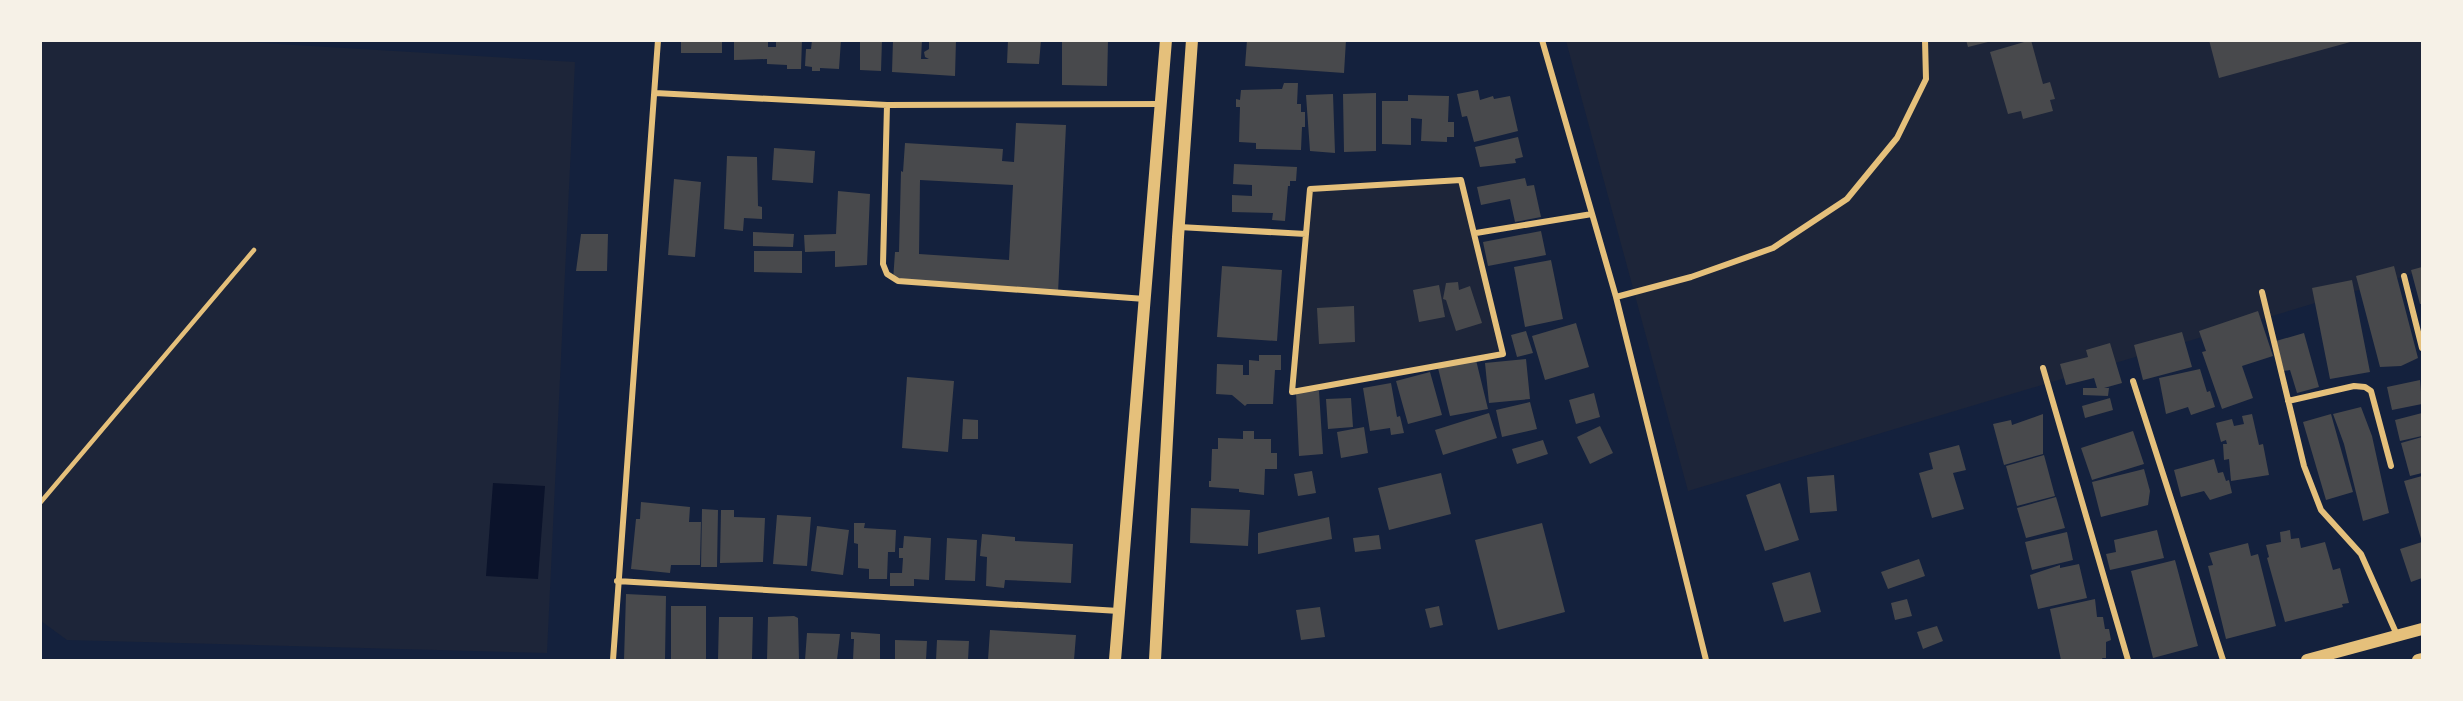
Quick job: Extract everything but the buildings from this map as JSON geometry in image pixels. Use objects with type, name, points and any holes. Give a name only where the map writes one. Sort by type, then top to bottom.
[{"type":"main road","points":[[1116,660],[1166,40]]},
{"type":"main road","points":[[1155,660],[1179,227],[1192,40]]},
{"type":"main road","points":[[2307,660],[2422,628]]},
{"type":"main road","points":[[2418,660],[2422,659]]},
{"type":"street","points":[[613,660],[658,40]]},
{"type":"street","points":[[1542,40],[1616,297],[1706,660]]},
{"type":"street","points":[[1616,297],[1691,277],[1773,248],[1848,199],[1902,129],[1926,79],[1925,40]]},
{"type":"street","points":[[655,93],[887,105],[1161,104]]},
{"type":"street","points":[[887,105],[883,264],[887,274],[898,280],[1146,298]]},
{"type":"street","points":[[1461,180],[1476,233],[1503,354],[1292,392],[1310,189],[1461,180]]},
{"type":"street","points":[[1476,233],[1592,214]]},
{"type":"street","points":[[1179,227],[1306,234]]},
{"type":"street","points":[[2404,276],[2422,348]]},
{"type":"street","points":[[2262,292],[2304,466],[2321,510],[2361,554],[2397,636]]},
{"type":"street","points":[[2043,368],[2128,660]]},
{"type":"street","points":[[2133,381],[2223,660]]},
{"type":"street","points":[[2288,401],[2354,386],[2365,387],[2371,391],[2391,466]]},
{"type":"street","points":[[617,581],[1119,611]]},
{"type":"lane","points":[[40,503],[254,250]]},
{"type":"shaded area","points":[[41,41],[229,41],[575,62],[547,653],[67,640],[41,621]]},
{"type":"shaded area","points":[[1566,41],[2422,41],[2422,271],[1688,491]]},
{"type":"shaded area","points":[[1461,180],[1503,354],[1292,392],[1310,189]]},
{"type":"shaded area","points":[[493,483],[545,486],[538,579],[486,576]]}]
